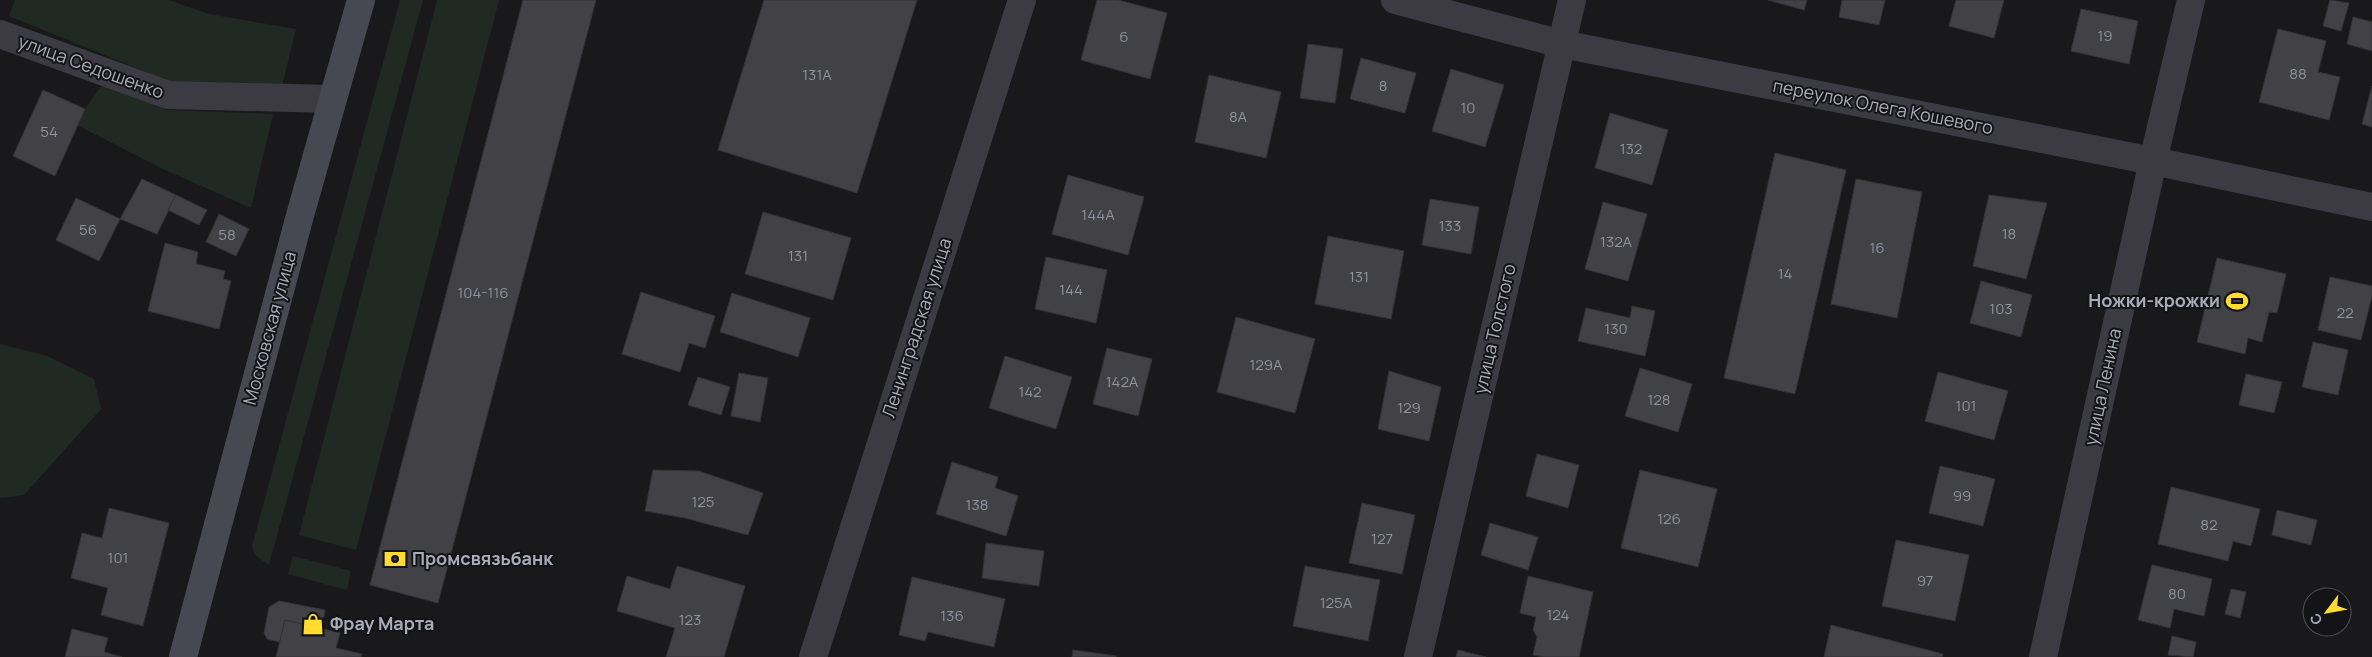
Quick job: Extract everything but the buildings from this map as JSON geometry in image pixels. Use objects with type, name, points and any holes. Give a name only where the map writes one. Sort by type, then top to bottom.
[{"type":"main road","name":"Московская улица","points":[[183,657],[332,99],[361,0]]},
{"type":"street","name":"Ленинградская улица","points":[[813,657],[1022,0]]},
{"type":"street","name":"переулок Олега Кошевого","points":[[1395,0],[1562,44],[2153,161],[2372,207]]},
{"type":"street","name":"улица Толстого","points":[[1418,657],[1572,0]]},
{"type":"street","name":"улица Ленина","points":[[2043,657],[2153,161],[2191,0]]},
{"type":"street","name":"улица Седошенко","points":[[0,34],[168,95],[332,99]]},
{"type":"shaded area","points":[[15,0],[169,0],[209,14],[296,29],[282,86],[168,81],[9,16]]},
{"type":"shaded area","points":[[400,0],[423,0],[269,565],[255,555],[252,546]]},
{"type":"shaded area","points":[[437,0],[499,0],[356,550],[299,535]]},
{"type":"shaded area","points":[[103,84],[167,110],[273,114],[251,208],[161,168],[69,121],[85,109]]},
{"type":"shaded area","points":[[0,344],[47,356],[94,379],[101,409],[24,495],[0,498]]},
{"type":"shaded area","points":[[293,556],[351,571],[347,590],[288,574]]},
{"type":"place","name":"Ножки-крожки","points":[[2237,301]]},
{"type":"place","name":"Промсвязьбанк","points":[[395,559]]},
{"type":"place","name":"Фрау Марта","points":[[313,624]]}]
